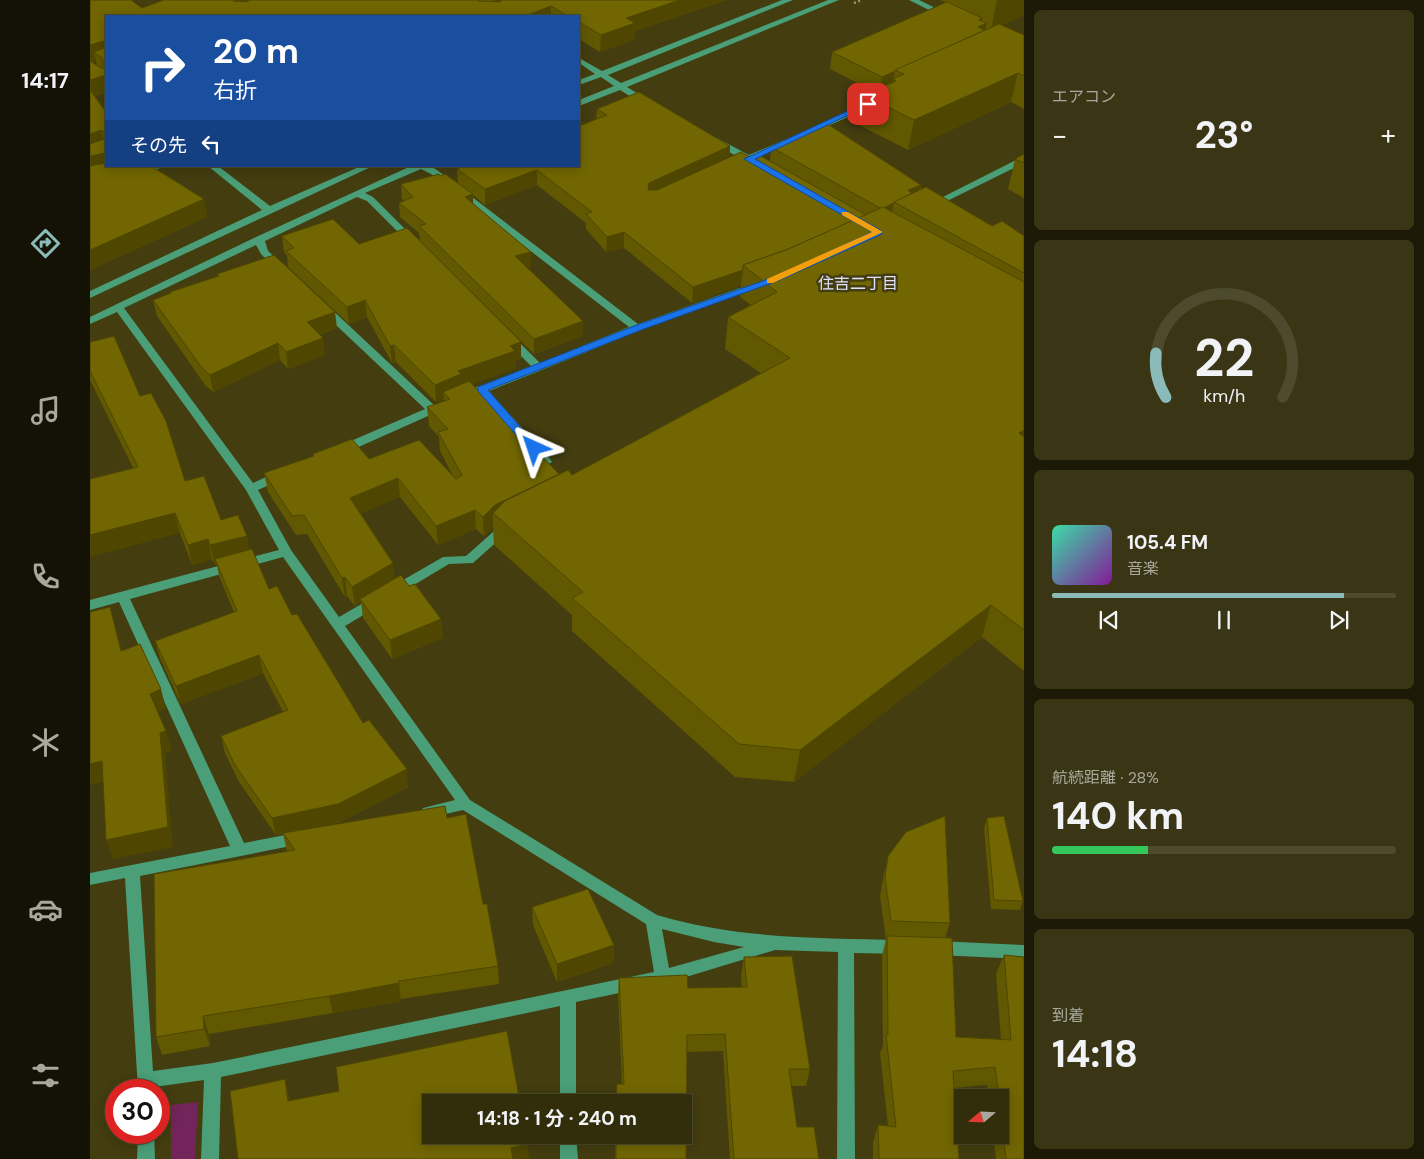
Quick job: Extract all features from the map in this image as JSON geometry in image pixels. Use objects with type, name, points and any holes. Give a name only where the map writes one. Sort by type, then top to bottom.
[{"type":"street","points":[[580,83],[789,0]]},
{"type":"street","points":[[580,103],[835,0]]},
{"type":"street","points":[[913,0],[955,19]]},
{"type":"street","points":[[580,61],[659,109]]},
{"type":"street","points":[[801,135],[881,98]]},
{"type":"street","points":[[708,136],[753,161]]},
{"type":"street","points":[[731,167],[753,161],[792,139]]},
{"type":"street","points":[[922,211],[1024,159]]},
{"type":"street","points":[[127,173],[158,167]]},
{"type":"street","points":[[213,167],[269,210]]},
{"type":"street","points":[[90,295],[269,210],[367,167]]},
{"type":"street","points":[[90,321],[259,239],[417,167]]},
{"type":"street","points":[[425,167],[434,172],[637,328]]},
{"type":"street","points":[[357,193],[370,200],[419,248]]},
{"type":"street","points":[[259,239],[264,252],[292,278]]},
{"type":"street","points":[[333,453],[481,389],[637,328],[768,282]]},
{"type":"street","points":[[313,298],[433,410]]},
{"type":"street","points":[[118,308],[252,488],[286,552],[465,804],[653,920],[685,931],[775,944],[1024,952]]},
{"type":"street","points":[[503,332],[538,367]]},
{"type":"street","points":[[481,389],[554,470]]},
{"type":"street","points":[[252,488],[288,472]]},
{"type":"street","points":[[338,624],[447,560],[469,560],[501,529],[517,521]]},
{"type":"street","points":[[90,605],[286,552]]},
{"type":"street","points":[[123,596],[240,851]]},
{"type":"street","points":[[409,816],[465,804]]},
{"type":"street","points":[[90,879],[315,835]]},
{"type":"street","points":[[132,871],[146,1079]]},
{"type":"street","points":[[653,920],[663,977]]},
{"type":"street","points":[[170,1080],[663,977],[775,944]]},
{"type":"street","points":[[846,945],[846,1159]]},
{"type":"street","points":[[568,997],[568,1094]]},
{"type":"street","points":[[210,1159],[213,1071]]},
{"type":"street","points":[[146,1144],[146,1159]]},
{"type":"street","points":[[568,1144],[568,1159]]},
{"type":"shaded area","points":[[198,1102],[195,1159],[171,1159],[171,1105]]},
{"type":"building","points":[[90,0],[131,0],[142,8],[164,0],[234,0],[246,2],[250,0],[479,0],[499,2],[502,0],[680,0],[626,18],[635,23],[601,35],[580,23],[580,15],[566,15],[551,6],[528,15],[105,15],[105,75],[90,80],[90,61],[103,69],[103,59],[94,52],[104,48],[104,41],[90,45]]},
{"type":"building","points":[[947,2],[982,18],[979,20],[987,23],[978,27],[985,30],[882,77],[832,52]]},
{"type":"building","points":[[999,24],[1024,35],[1024,76],[1018,73],[914,120],[863,95],[896,81],[893,79],[904,74],[895,70]]},
{"type":"building","points":[[90,90],[105,111],[105,153],[90,156],[90,144],[104,139],[104,132],[101,130],[90,134]]},
{"type":"building","points":[[639,92],[730,146],[649,183],[648,190],[657,190],[741,152],[752,158],[759,155],[866,215],[786,250],[743,265],[743,270],[693,287],[624,232],[607,237],[586,214],[592,212],[537,170],[485,189],[457,169],[462,167],[580,167],[580,126],[607,115],[597,109]]},
{"type":"building","points":[[826,123],[921,185],[908,190],[912,193],[884,208],[880,208],[771,147]]},
{"type":"building","points":[[1024,154],[1024,163],[1015,159]]},
{"type":"building","points":[[105,163],[105,167],[153,167],[204,199],[90,250],[90,166]]},
{"type":"building","points":[[439,174],[440,176],[445,174],[473,194],[465,197],[531,252],[515,256],[583,321],[534,339],[419,226],[426,224],[399,203],[413,197],[401,184]]},
{"type":"building","points":[[926,187],[992,226],[1002,221],[1024,236],[1024,273],[894,202]]},
{"type":"building","points":[[883,207],[1024,282],[1024,430],[1019,433],[1024,437],[1024,630],[991,605],[800,750],[739,744],[572,598],[583,592],[493,513],[505,501],[568,470],[572,475],[790,358],[728,317],[777,292],[743,265],[786,250]]},
{"type":"building","points":[[333,219],[359,244],[407,228],[521,342],[510,346],[515,351],[458,371],[461,374],[435,385],[394,345],[390,346],[365,300],[347,307],[286,251],[294,248],[282,236]]},
{"type":"building","points":[[274,255],[335,312],[307,322],[323,338],[286,352],[278,343],[210,375],[202,368],[153,300],[170,292],[219,276],[217,274]]},
{"type":"building","points":[[114,336],[140,396],[151,393],[166,421],[185,481],[204,476],[221,520],[238,515],[247,536],[210,545],[208,539],[188,545],[175,513],[90,535],[90,479],[138,467],[90,371],[90,342]]},
{"type":"building","points":[[469,381],[559,474],[495,505],[483,517],[475,510],[436,526],[398,478],[350,498],[393,563],[352,587],[345,577],[342,578],[304,515],[292,516],[264,473],[314,456],[313,454],[352,439],[369,459],[419,440],[456,479],[462,475],[438,432],[448,429],[427,407],[450,399],[443,392]]},
{"type":"building","points":[[252,549],[269,589],[277,586],[292,615],[297,614],[363,723],[369,720],[407,769],[338,804],[272,818],[235,765],[221,736],[288,710],[259,655],[176,686],[155,641],[237,611],[215,559]]},
{"type":"building","points":[[401,575],[409,586],[415,584],[441,619],[390,640],[360,599]]},
{"type":"building","points":[[110,607],[121,651],[140,644],[161,689],[150,694],[166,731],[160,733],[168,827],[106,840],[102,761],[90,764],[90,612]]},
{"type":"building","points":[[445,806],[447,818],[466,814],[483,904],[487,904],[498,966],[399,981],[399,983],[329,996],[203,1016],[204,1029],[156,1037],[154,874],[295,850],[283,833]]},
{"type":"building","points":[[945,816],[950,923],[891,921],[885,878],[888,856],[906,832]]},
{"type":"building","points":[[1004,816],[1023,901],[994,900],[987,818]]},
{"type":"building","points":[[588,889],[614,945],[557,964],[532,907]]},
{"type":"building","points":[[887,936],[952,938],[956,1037],[1011,1040],[1004,955],[1024,957],[1024,1159],[1006,1159],[1004,1144],[1009,1144],[1009,1089],[998,1089],[995,1067],[953,1071],[954,1144],[958,1144],[959,1159],[879,1159],[878,1125],[896,1127],[886,1034],[888,1034]]},
{"type":"building","points":[[792,956],[810,1069],[789,1069],[797,1127],[814,1127],[819,1159],[734,1159],[725,1034],[687,1035],[687,1094],[616,1094],[617,1084],[624,1084],[619,978],[687,975],[688,988],[747,987],[744,957]]},
{"type":"building","points":[[507,1031],[519,1094],[422,1094],[422,1144],[528,1144],[511,1148],[513,1159],[238,1159],[230,1091],[285,1079],[288,1101],[339,1091],[336,1067]]},
{"type":"building","points":[[616,1144],[686,1144],[686,1159],[616,1159]]},
{"type":"slow traffic","points":[[770,281],[879,232],[845,214]]},
{"type":"district","name":"住吉二丁目","points":[[858,283]]},
{"type":"route","points":[[534,448],[481,389],[637,328],[777,278],[879,232],[748,159],[868,104]]}]
